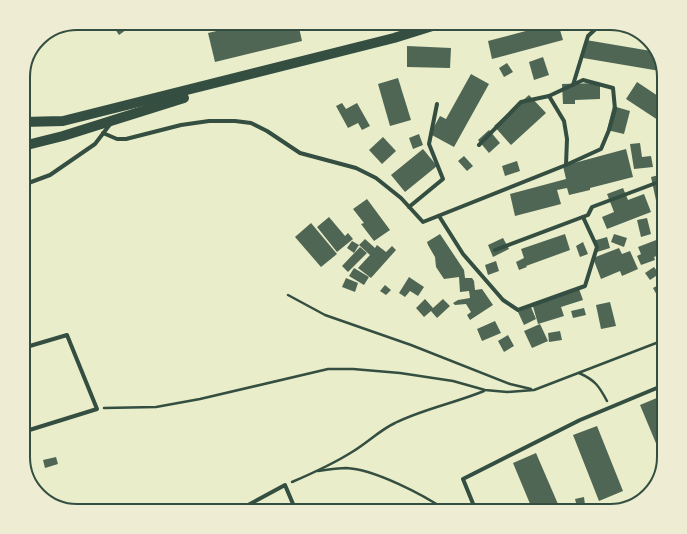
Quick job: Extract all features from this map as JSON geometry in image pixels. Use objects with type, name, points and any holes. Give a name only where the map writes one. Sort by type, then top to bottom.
[{"type":"main road","points":[[30,122],[63,121],[274,69],[420,30]]},
{"type":"main road","points":[[30,144],[63,136],[274,69]]},
{"type":"street","points":[[573,85],[588,36],[594,30]]},
{"type":"street","points":[[103,133],[116,139],[126,139],[181,125],[209,121],[235,121],[251,123],[267,131],[300,152],[356,168],[376,178],[401,198],[423,222],[566,165],[601,148],[609,130],[615,109],[613,88],[583,80],[549,96],[521,102],[479,145]]},
{"type":"street","points":[[549,96],[564,121],[567,138],[566,165]]},
{"type":"street","points":[[409,207],[443,179],[429,144],[437,104]]},
{"type":"street","points":[[30,182],[50,175],[95,144],[114,120]]},
{"type":"street","points":[[495,250],[588,215],[592,207],[657,183]]},
{"type":"street","points":[[440,216],[463,254],[503,300],[518,310],[586,286],[597,247],[583,217]]},
{"type":"street","points":[[30,346],[67,335],[97,409],[30,430]]},
{"type":"street","points":[[473,504],[463,479],[580,420],[657,388]]},
{"type":"street","points":[[250,504],[285,485],[293,504]]},
{"type":"path","points":[[288,295],[325,315],[411,345],[510,384],[534,390]]},
{"type":"path","points":[[97,409],[118,407],[156,407],[193,401],[328,369],[353,369],[400,373],[453,381],[485,390],[507,392],[534,390],[657,343]]},
{"type":"path","points":[[579,373],[591,378],[600,388],[611,407]]},
{"type":"path","points":[[285,485],[316,472],[352,452],[394,423],[431,409],[465,399],[485,390]]},
{"type":"path","points":[[316,472],[346,468],[368,472],[430,499],[437,504]]},
{"type":"building","points":[[116,30],[126,30],[119,35]]},
{"type":"building","points":[[221,30],[300,30],[302,41],[215,62],[208,33]]},
{"type":"building","points":[[530,30],[560,30],[563,40],[492,59],[488,41]]},
{"type":"building","points":[[586,40],[648,50],[652,56],[656,70],[583,58]]},
{"type":"building","points":[[407,46],[451,48],[450,68],[407,67]]},
{"type":"building","points":[[543,57],[549,75],[534,80],[529,62]]},
{"type":"building","points":[[507,63],[513,72],[504,77],[499,68]]},
{"type":"building","points":[[471,74],[489,84],[454,147],[430,134],[440,116],[446,119]]},
{"type":"building","points":[[398,78],[411,120],[390,126],[378,84]]},
{"type":"building","points":[[637,82],[657,95],[657,119],[626,99]]},
{"type":"building","points":[[600,83],[600,99],[575,100],[575,104],[563,104],[562,84]]},
{"type":"building","points":[[529,95],[546,113],[511,145],[494,126]]},
{"type":"building","points":[[342,103],[346,109],[357,103],[370,126],[362,130],[358,123],[348,128],[336,106]]},
{"type":"building","points":[[613,106],[630,111],[624,134],[607,130]]},
{"type":"building","points":[[489,130],[500,143],[489,153],[478,140]]},
{"type":"building","points":[[419,134],[423,145],[413,149],[409,138]]},
{"type":"building","points":[[383,137],[396,151],[382,164],[369,150]]},
{"type":"building","points":[[640,143],[642,157],[651,156],[653,167],[634,169],[630,144]]},
{"type":"building","points":[[423,149],[437,166],[405,192],[391,175]]},
{"type":"building","points":[[626,149],[633,177],[569,195],[567,188],[557,190],[561,204],[515,216],[510,194],[566,179],[563,166]]},
{"type":"building","points":[[464,156],[473,166],[467,171],[458,161]]},
{"type":"building","points":[[517,161],[520,171],[505,176],[502,166]]},
{"type":"building","points":[[657,176],[657,205],[651,177]]},
{"type":"building","points":[[623,188],[628,200],[644,194],[651,212],[607,229],[602,217],[614,212],[607,194]]},
{"type":"building","points":[[367,199],[390,230],[374,241],[361,224],[364,223],[353,209]]},
{"type":"building","points":[[329,217],[345,236],[348,233],[353,239],[337,252],[317,227]]},
{"type":"building","points":[[647,218],[651,234],[641,237],[637,220]]},
{"type":"building","points":[[311,223],[337,254],[321,267],[295,237]]},
{"type":"building","points":[[440,234],[464,270],[465,278],[472,278],[474,281],[475,290],[482,289],[493,305],[470,320],[467,315],[471,312],[466,304],[455,305],[453,303],[458,300],[470,298],[469,291],[460,292],[459,277],[444,279],[436,267],[435,257],[428,245],[427,242]]},
{"type":"building","points":[[565,234],[570,250],[519,270],[516,262],[524,258],[521,249]]},
{"type":"building","points":[[614,234],[627,238],[624,247],[611,242]]},
{"type":"building","points":[[607,237],[610,248],[597,252],[593,241]]},
{"type":"building","points":[[503,238],[509,249],[493,257],[488,245]]},
{"type":"building","points":[[365,239],[375,248],[377,245],[386,252],[392,246],[396,250],[371,278],[358,268],[370,255],[359,245]]},
{"type":"building","points":[[657,240],[657,256],[654,257],[655,260],[641,265],[637,256],[641,254],[638,247]]},
{"type":"building","points":[[352,241],[359,245],[354,253],[347,248]]},
{"type":"building","points":[[583,242],[588,254],[580,257],[576,246]]},
{"type":"building","points":[[360,247],[367,253],[348,272],[342,266]]},
{"type":"building","points":[[619,248],[622,254],[630,251],[638,269],[622,276],[620,271],[601,279],[593,258]]},
{"type":"building","points":[[496,261],[499,271],[488,275],[485,265]]},
{"type":"building","points":[[654,267],[657,271],[657,275],[650,280],[645,273]]},
{"type":"building","points":[[354,268],[369,277],[364,285],[349,276]]},
{"type":"building","points":[[409,277],[424,287],[418,296],[410,291],[405,297],[399,293]]},
{"type":"building","points":[[346,278],[358,283],[355,292],[342,287]]},
{"type":"building","points":[[385,285],[391,290],[386,295],[380,291]]},
{"type":"building","points":[[657,286],[657,295],[653,288]]},
{"type":"building","points":[[579,289],[583,300],[561,307],[564,316],[538,324],[532,303]]},
{"type":"building","points":[[425,299],[433,308],[443,299],[450,306],[437,318],[431,311],[424,317],[416,308]]},
{"type":"building","points":[[610,302],[616,326],[601,329],[596,305]]},
{"type":"building","points":[[531,307],[536,319],[524,325],[518,312]]},
{"type":"building","points":[[584,308],[586,315],[573,318],[571,311]]},
{"type":"building","points":[[495,321],[501,333],[482,341],[477,329]]},
{"type":"building","points":[[540,324],[548,341],[532,348],[524,331]]},
{"type":"building","points":[[560,331],[562,340],[549,342],[548,333]]},
{"type":"building","points":[[508,335],[514,346],[504,352],[498,341]]},
{"type":"building","points":[[657,398],[657,446],[640,405]]},
{"type":"building","points":[[597,426],[623,491],[599,501],[573,435]]},
{"type":"building","points":[[536,453],[558,504],[530,504],[513,463]]},
{"type":"building","points":[[56,457],[58,464],[45,468],[43,460]]},
{"type":"building","points":[[584,497],[585,504],[576,504],[575,499]]}]
